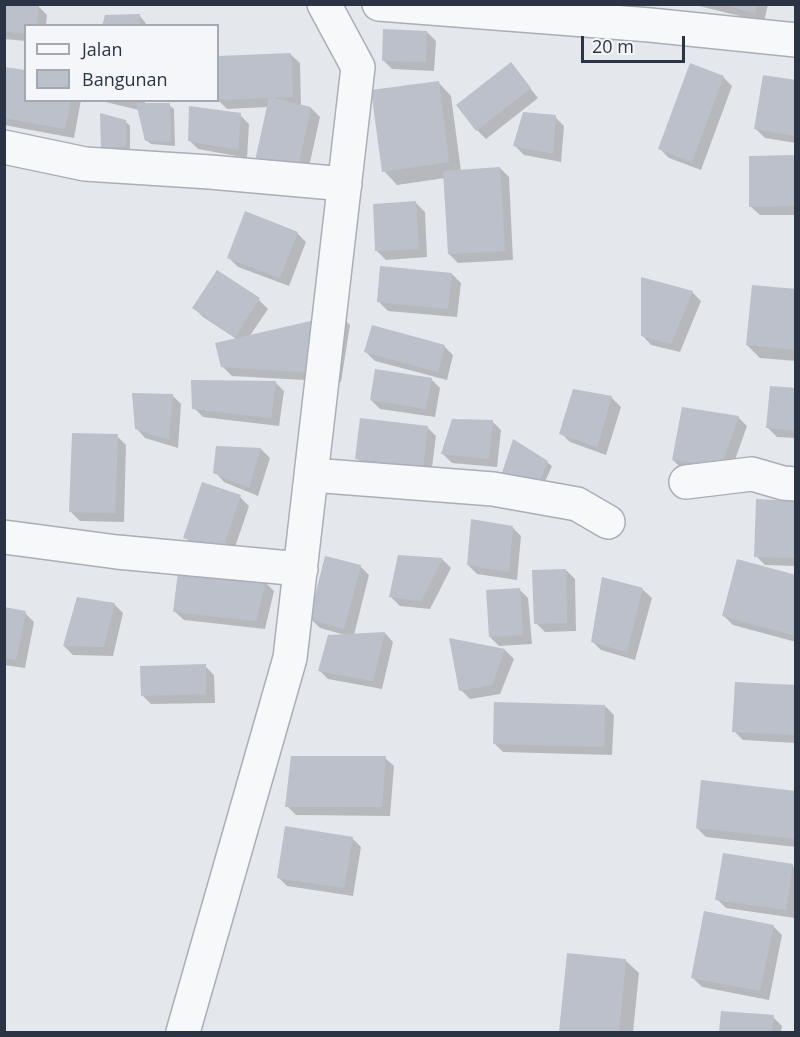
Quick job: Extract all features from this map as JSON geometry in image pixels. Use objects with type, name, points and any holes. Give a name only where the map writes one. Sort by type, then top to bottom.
[{"type":"street","points":[[183,1032],[290,658],[358,67],[324,4]]},
{"type":"street","points":[[379,4],[650,25],[795,40]]},
{"type":"street","points":[[4,147],[85,164],[345,184]]},
{"type":"street","points":[[686,482],[752,474],[795,484]]},
{"type":"street","points":[[312,475],[493,489],[577,504],[608,522]]},
{"type":"street","points":[[4,537],[117,552],[301,569]]},
{"type":"building","points":[[4,4],[39,4],[36,24],[24,24],[24,34],[4,31]]},
{"type":"building","points":[[721,4],[757,4],[755,13]]},
{"type":"building","points":[[140,14],[139,24],[103,24],[105,15]]},
{"type":"building","points":[[383,29],[427,31],[426,62],[382,61]]},
{"type":"building","points":[[291,53],[293,97],[219,100],[219,56]]},
{"type":"building","points":[[511,62],[531,88],[476,131],[456,105]]},
{"type":"building","points":[[690,63],[724,76],[692,162],[658,149]]},
{"type":"building","points":[[4,67],[24,70],[24,102],[71,102],[65,129],[4,118]]},
{"type":"building","points":[[763,75],[796,80],[796,136],[754,129]]},
{"type":"building","points":[[439,81],[449,162],[382,172],[371,90]]},
{"type":"building","points":[[269,97],[311,107],[298,168],[255,161]]},
{"type":"building","points":[[136,103],[170,103],[171,142],[145,141]]},
{"type":"building","points":[[189,106],[241,113],[238,150],[188,141]]},
{"type":"building","points":[[523,112],[556,115],[553,154],[513,146]]},
{"type":"building","points":[[100,113],[126,120],[126,146],[101,148]]},
{"type":"building","points":[[796,155],[796,206],[749,207],[749,156]]},
{"type":"building","points":[[500,167],[505,251],[448,254],[443,171]]},
{"type":"building","points":[[416,201],[419,249],[375,251],[373,204]]},
{"type":"building","points":[[245,211],[298,232],[280,278],[227,258]]},
{"type":"building","points":[[380,266],[452,273],[448,309],[377,302]]},
{"type":"building","points":[[217,270],[260,298],[235,337],[192,308]]},
{"type":"building","points":[[641,277],[693,291],[671,344],[641,336]]},
{"type":"building","points":[[752,285],[796,289],[796,350],[746,345]]},
{"type":"building","points":[[341,314],[332,374],[221,367],[215,343]]},
{"type":"building","points":[[372,325],[445,345],[438,372],[364,352]]},
{"type":"building","points":[[375,369],[432,378],[426,409],[370,400]]},
{"type":"building","points":[[191,380],[276,381],[271,418],[192,409]]},
{"type":"building","points":[[770,386],[796,388],[796,431],[766,428]]},
{"type":"building","points":[[573,389],[612,396],[597,447],[559,434]]},
{"type":"building","points":[[132,393],[173,394],[169,440],[135,429]]},
{"type":"building","points":[[682,407],[739,416],[721,466],[672,460]]},
{"type":"building","points":[[360,418],[428,426],[423,467],[355,459]]},
{"type":"building","points":[[452,419],[493,420],[489,459],[441,454]]},
{"type":"building","points":[[72,433],[118,434],[115,513],[69,512]]},
{"type":"building","points":[[513,439],[548,461],[539,482],[502,473]]},
{"type":"building","points":[[216,446],[261,448],[249,488],[213,473]]},
{"type":"building","points":[[202,482],[241,495],[222,551],[183,538]]},
{"type":"building","points":[[756,499],[796,501],[796,558],[754,557]]},
{"type":"building","points":[[471,519],[513,526],[509,572],[467,565]]},
{"type":"building","points":[[398,555],[443,558],[421,601],[389,597]]},
{"type":"building","points":[[325,556],[361,565],[344,629],[309,619]]},
{"type":"building","points":[[737,559],[796,575],[796,636],[722,616]]},
{"type":"building","points":[[566,569],[567,623],[534,624],[532,570]]},
{"type":"building","points":[[178,572],[266,580],[256,621],[173,612]]},
{"type":"building","points":[[602,577],[643,588],[627,652],[591,642]]},
{"type":"building","points":[[520,588],[523,635],[489,637],[486,590]]},
{"type":"building","points":[[77,597],[115,603],[104,647],[63,646]]},
{"type":"building","points":[[4,607],[26,611],[16,660],[4,658]]},
{"type":"building","points":[[385,632],[373,681],[318,671],[328,635]]},
{"type":"building","points":[[449,638],[505,649],[492,685],[459,691]]},
{"type":"building","points":[[206,664],[206,694],[141,696],[140,666]]},
{"type":"building","points":[[735,682],[796,685],[796,735],[732,732]]},
{"type":"building","points":[[494,702],[605,705],[604,747],[493,744]]},
{"type":"building","points":[[291,756],[386,756],[382,807],[285,807]]},
{"type":"building","points":[[701,780],[796,791],[796,839],[696,828]]},
{"type":"building","points":[[285,826],[353,837],[344,888],[277,878]]},
{"type":"building","points":[[723,853],[793,864],[786,910],[715,900]]},
{"type":"building","points":[[704,911],[774,925],[760,991],[691,978]]},
{"type":"building","points":[[567,953],[626,959],[619,1032],[559,1032]]},
{"type":"building","points":[[721,1011],[774,1015],[772,1032],[719,1032]]}]
